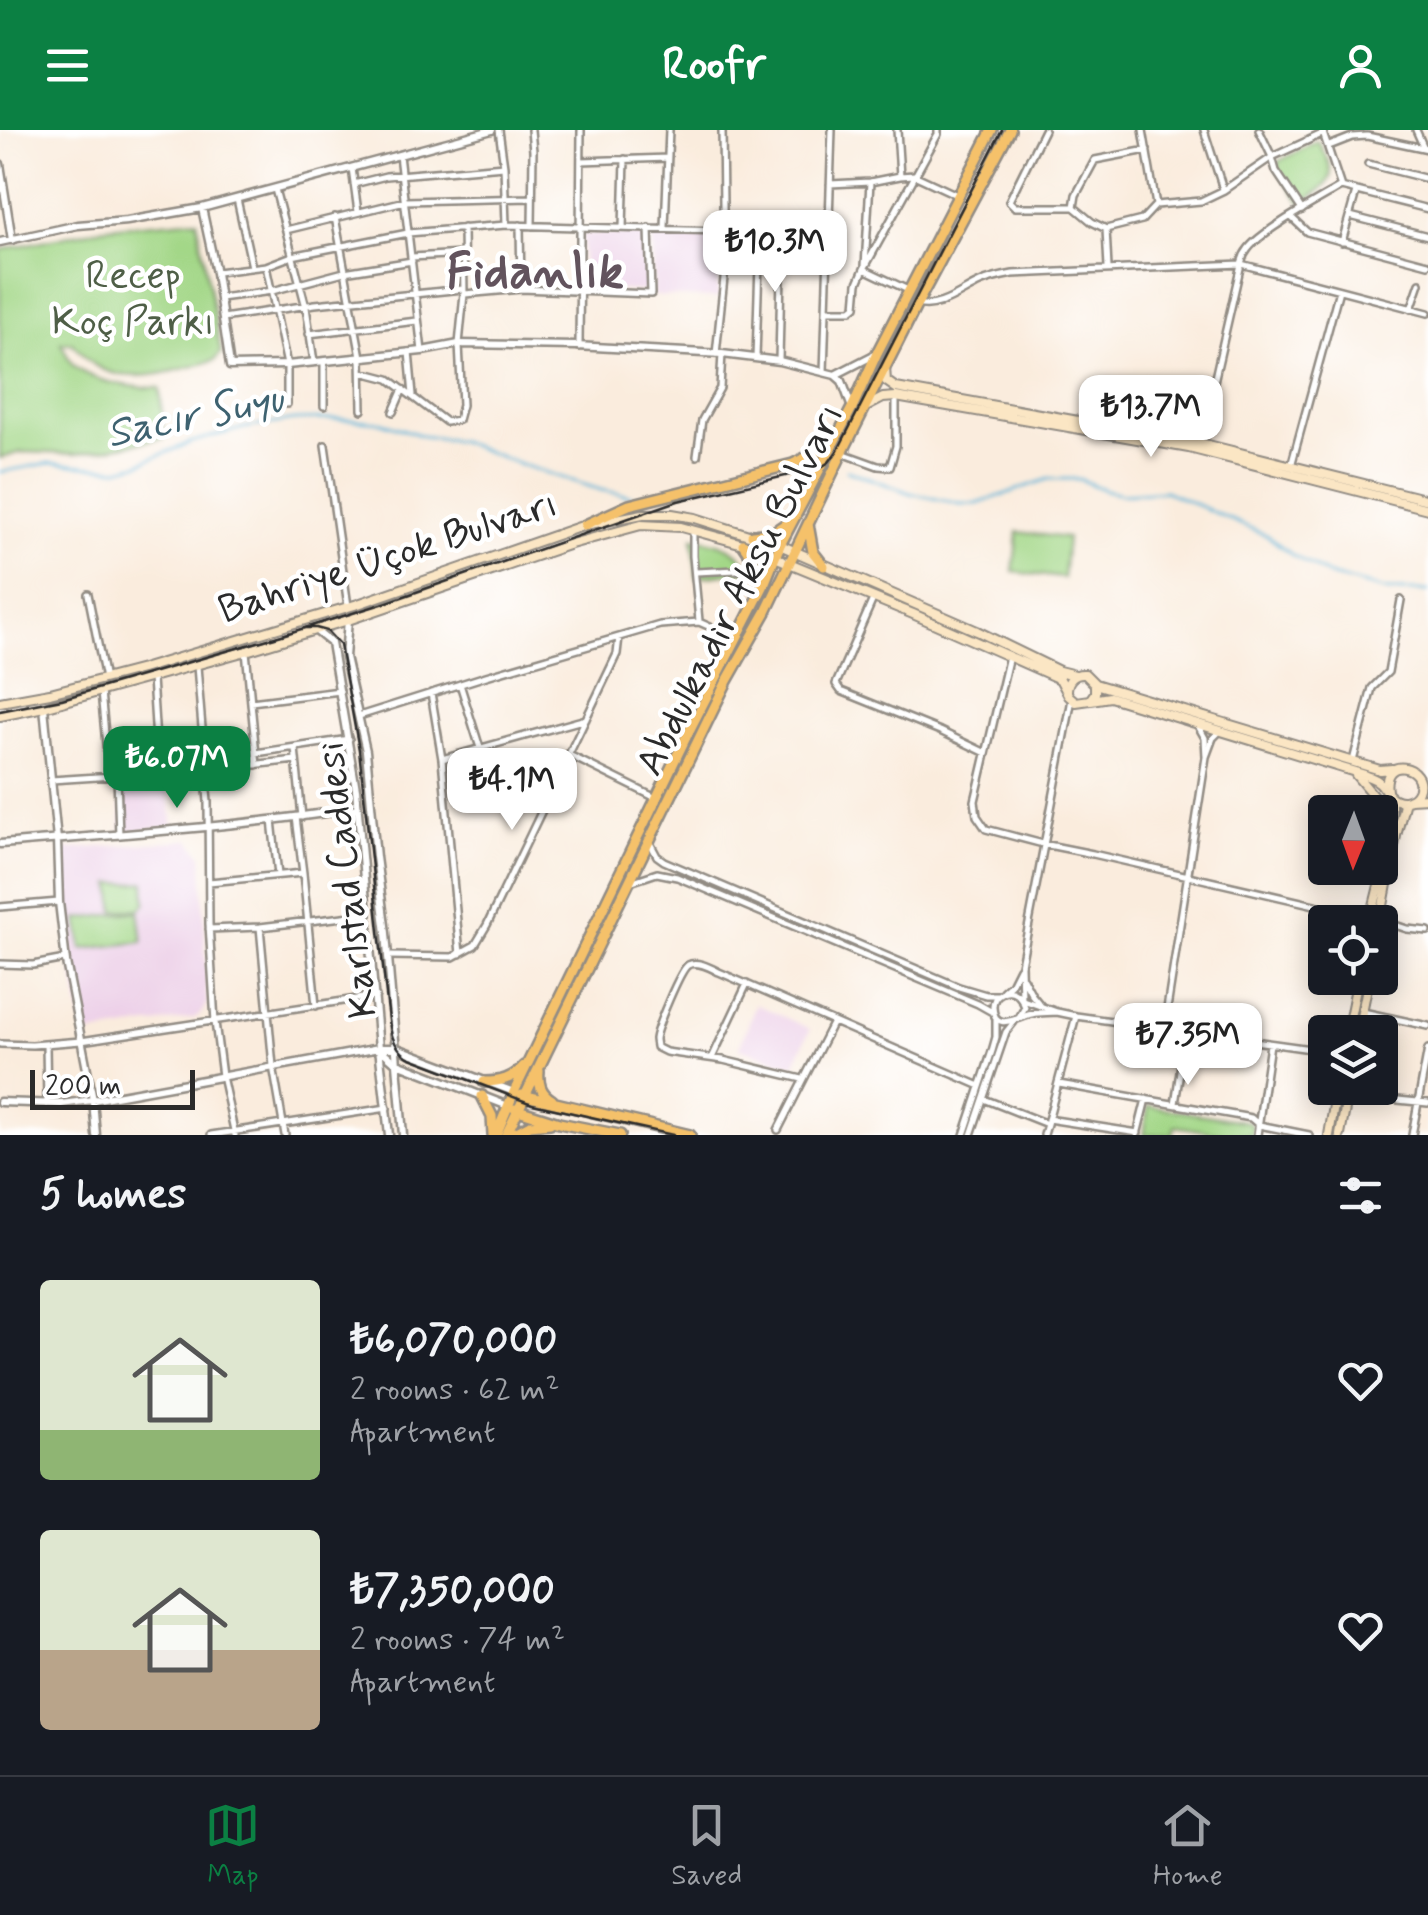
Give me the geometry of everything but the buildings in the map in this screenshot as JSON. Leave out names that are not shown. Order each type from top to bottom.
[{"type":"main road","name":"Abdulkadir Aksu Bulvarı","points":[[508,1135],[514,1092],[529,1060],[780,545],[992,130]]},
{"type":"main road","name":"Abdulkadir Aksu Bulvarı","points":[[494,1135],[525,1096],[727,681],[1010,130]]},
{"type":"main road","points":[[885,368],[890,386],[1200,443],[1428,500]]},
{"type":"main road","points":[[890,386],[888,392],[893,397]]},
{"type":"main road","points":[[866,407],[876,400],[893,397],[1189,448],[1428,510]]},
{"type":"main road","points":[[585,525],[630,505],[793,464],[837,435]]},
{"type":"main road","name":"Bahriye Üçok Bulvarı","points":[[0,702],[105,678],[348,606],[585,525],[642,514],[695,518],[780,545],[1059,671],[1076,675]]},
{"type":"main road","points":[[752,535],[772,533],[796,516]]},
{"type":"main road","points":[[808,524],[814,552],[824,566]]},
{"type":"main road","name":"Bahriye Üçok Bulvarı","points":[[0,716],[101,692],[315,630],[570,544],[641,525],[669,525],[743,544],[1009,656],[1060,680],[1070,695]]},
{"type":"main road","points":[[743,544],[758,570],[762,587]]},
{"type":"main road","points":[[1428,787],[1407,768],[1353,767],[1110,697],[1081,703],[1070,695],[1069,681],[1086,674],[1095,684],[1353,767],[1378,780],[1400,801],[1428,798]]},
{"type":"main road","points":[[1090,700],[1095,684]]},
{"type":"main road","points":[[1353,767],[1374,795]]},
{"type":"main road","points":[[1388,793],[1386,780],[1396,768]]},
{"type":"main road","points":[[1379,905],[1396,836],[1408,800],[1418,791],[1419,780]]},
{"type":"main road","points":[[1361,1015],[1365,995]]},
{"type":"main road","points":[[484,1082],[508,1079],[529,1060]]},
{"type":"main road","points":[[539,1067],[538,1081],[544,1094],[568,1106]]},
{"type":"main road","points":[[514,1092],[690,1135]]},
{"type":"main road","points":[[482,1096],[492,1116],[494,1135]]},
{"type":"main road","points":[[1329,1135],[1334,1105]]},
{"type":"main road","points":[[1340,1135],[1345,1105]]},
{"type":"main road","points":[[513,1108],[559,1123],[620,1135]]},
{"type":"main road","points":[[508,1135],[530,1124],[559,1123]]},
{"type":"street","points":[[0,242],[78,225],[202,208],[496,130],[504,166],[506,224]]},
{"type":"street","points":[[531,130],[532,226]]},
{"type":"street","points":[[580,347],[581,130]]},
{"type":"street","points":[[664,228],[670,130]]},
{"type":"street","points":[[697,456],[702,420],[720,388],[724,278],[722,130]]},
{"type":"street","points":[[824,372],[832,130]]},
{"type":"street","points":[[897,130],[900,176]]},
{"type":"street","points":[[827,310],[852,310],[856,306],[864,269],[938,130]]},
{"type":"street","points":[[1044,130],[1008,202],[1015,207],[1074,207],[1106,228],[1142,220],[1156,206],[1195,203],[1323,132],[1341,187]]},
{"type":"street","points":[[1143,130],[1156,206]]},
{"type":"street","points":[[1204,130],[1224,190]]},
{"type":"street","points":[[1258,130],[1276,171],[1302,210]]},
{"type":"street","points":[[1416,130],[1426,149]]},
{"type":"street","points":[[1329,146],[1366,133],[1426,149]]},
{"type":"street","points":[[1074,207],[1094,160],[1147,150]]},
{"type":"street","points":[[399,155],[422,351]]},
{"type":"street","points":[[580,161],[668,158]]},
{"type":"street","points":[[622,228],[626,159]]},
{"type":"street","points":[[0,164],[12,240]]},
{"type":"street","points":[[1368,164],[1428,179]]},
{"type":"street","points":[[354,184],[386,176],[504,166]]},
{"type":"street","points":[[352,168],[358,212]]},
{"type":"street","points":[[830,184],[914,175],[958,196]]},
{"type":"street","points":[[864,269],[870,182]]},
{"type":"street","points":[[1200,443],[1241,264],[1254,242],[1341,187],[1428,209]]},
{"type":"street","points":[[275,188],[306,307],[314,362]]},
{"type":"street","points":[[1342,242],[1356,192]]},
{"type":"street","points":[[286,230],[404,201],[532,198]]},
{"type":"street","points":[[237,199],[252,267]]},
{"type":"street","points":[[202,208],[230,366],[287,365],[459,344],[719,354],[779,361],[835,375],[842,381],[852,408]]},
{"type":"street","points":[[1350,216],[1428,236]]},
{"type":"street","points":[[335,217],[361,356],[362,410]]},
{"type":"street","points":[[1291,217],[1306,232],[1428,264]]},
{"type":"street","points":[[216,272],[266,266],[292,256],[408,233],[506,224],[828,234]]},
{"type":"street","points":[[520,225],[522,289]]},
{"type":"street","points":[[362,372],[388,378],[446,422],[458,420],[462,405],[459,344],[464,291],[463,228]]},
{"type":"street","points":[[223,318],[414,292],[522,289],[651,294],[650,228]]},
{"type":"street","points":[[1106,228],[1108,268]]},
{"type":"street","points":[[756,358],[760,231]]},
{"type":"street","points":[[779,361],[782,231]]},
{"type":"street","points":[[220,298],[272,291],[412,259],[463,254]]},
{"type":"street","points":[[918,304],[938,304],[1002,276],[1241,264],[1428,313]]},
{"type":"street","points":[[266,266],[287,365],[287,404]]},
{"type":"street","points":[[864,269],[910,291]]},
{"type":"street","points":[[1411,309],[1420,283]]},
{"type":"street","points":[[1292,466],[1339,290]]},
{"type":"street","points":[[309,334],[418,321]]},
{"type":"street","points":[[409,352],[413,396]]},
{"type":"street","points":[[835,375],[877,353]]},
{"type":"street","points":[[324,361],[324,406]]},
{"type":"street","points":[[393,412],[404,389]]},
{"type":"street","points":[[842,453],[890,467],[896,446],[893,397]]},
{"type":"street","points":[[325,444],[348,606]]},
{"type":"street","points":[[694,530],[699,622]]},
{"type":"street","points":[[696,572],[758,570]]},
{"type":"street","points":[[88,594],[105,678]]},
{"type":"street","points":[[874,598],[836,684],[840,691],[986,753]]},
{"type":"street","points":[[1353,767],[1372,688],[1388,672],[1401,600]]},
{"type":"street","name":"Karlstad Caddesi","points":[[348,620],[346,657],[366,750],[403,1135]]},
{"type":"street","points":[[359,716],[660,625],[699,622],[734,643]]},
{"type":"street","name":"Karlstad Caddesi","points":[[315,630],[332,643],[349,739],[390,1135]]},
{"type":"street","points":[[388,956],[442,958],[475,945],[586,720],[617,654],[620,637]]},
{"type":"street","points":[[246,650],[257,764]]},
{"type":"street","points":[[1009,656],[975,801],[981,824],[992,832],[1308,905]]},
{"type":"street","points":[[197,665],[206,770],[215,1022],[235,1133]]},
{"type":"street","points":[[152,678],[158,773]]},
{"type":"street","points":[[460,684],[480,748]]},
{"type":"street","points":[[251,702],[340,691]]},
{"type":"street","points":[[101,692],[119,836]]},
{"type":"street","points":[[431,694],[442,759],[460,954]]},
{"type":"street","points":[[971,1135],[1006,1032],[1023,1013],[1020,965],[1070,695]]},
{"type":"street","points":[[44,707],[59,902],[96,1135]]},
{"type":"street","points":[[442,759],[586,720]]},
{"type":"street","points":[[1164,1028],[1206,757],[1205,738],[1195,722]]},
{"type":"street","points":[[1206,757],[1221,730]]},
{"type":"street","points":[[256,753],[349,739]]},
{"type":"street","points":[[295,748],[316,1006]]},
{"type":"street","points":[[569,755],[656,798]]},
{"type":"street","points":[[51,780],[296,760]]},
{"type":"street","points":[[0,844],[119,836],[358,808]]},
{"type":"street","points":[[272,820],[278,875]]},
{"type":"street","points":[[648,841],[657,856],[674,865],[971,991],[986,995],[1013,992],[1044,1009],[1076,1016],[1308,1049]]},
{"type":"street","points":[[670,875],[674,865]]},
{"type":"street","points":[[208,882],[303,872]]},
{"type":"street","points":[[628,883],[654,874],[670,875],[968,1000],[1001,1020],[1057,1012]]},
{"type":"street","points":[[0,906],[59,902]]},
{"type":"street","points":[[210,929],[368,914]]},
{"type":"street","points":[[260,927],[273,1066],[286,1135]]},
{"type":"street","points":[[1398,927],[1428,931]]},
{"type":"street","points":[[0,964],[33,965],[66,959]]},
{"type":"street","points":[[802,1079],[656,1047],[658,1030],[688,965],[697,963],[980,1086]]},
{"type":"street","points":[[964,1135],[996,1037],[993,1004],[1011,984],[1020,965]]},
{"type":"street","points":[[1020,965],[1028,990],[1044,1009]]},
{"type":"street","points":[[712,1058],[747,984]]},
{"type":"street","points":[[968,1000],[971,991]]},
{"type":"street","points":[[0,1044],[81,1041],[376,996]]},
{"type":"street","points":[[1361,1012],[1428,1026]]},
{"type":"street","points":[[1044,1135],[1076,1016]]},
{"type":"street","points":[[777,1134],[833,1022]]},
{"type":"street","points":[[1174,1104],[1186,1031]]},
{"type":"street","points":[[1256,1135],[1270,1043]]},
{"type":"street","points":[[46,1044],[47,1104]]},
{"type":"street","points":[[379,1048],[395,1062],[513,1108]]},
{"type":"street","points":[[0,1102],[47,1104],[92,1100],[379,1048],[397,1048],[514,1092]]},
{"type":"street","points":[[1412,1135],[1428,1049]]},
{"type":"street","points":[[1058,1084],[1251,1118],[1259,1125],[1309,1135]]},
{"type":"street","points":[[984,1099],[1047,1121],[1138,1134],[1146,1099]]},
{"type":"street","points":[[1398,1100],[1428,1103]]},
{"type":"street","points":[[212,1135],[387,1108]]},
{"type":"shaded area","points":[[583,234],[646,234],[647,291],[583,289]]},
{"type":"shaded area","points":[[653,235],[718,236],[718,298],[654,296]]},
{"type":"shaded area","points":[[167,778],[173,826],[122,832],[120,782]]},
{"type":"shaded area","points":[[190,840],[202,855],[207,1004],[194,1018],[84,1035],[61,850]]},
{"type":"shaded area","points":[[756,1004],[810,1029],[794,1065],[739,1048]]},
{"type":"green space","points":[[1318,141],[1329,163],[1330,177],[1322,189],[1302,204],[1277,169],[1279,161]]},
{"type":"green space","name":"Recep Koç Parkı","points":[[197,219],[221,353],[215,360],[134,376],[103,369],[72,343],[61,343],[73,365],[91,376],[160,388],[164,438],[77,454],[22,452],[0,458],[0,250],[107,227]]},
{"type":"green space","points":[[1018,532],[1067,538],[1063,578],[1013,572]]},
{"type":"green space","points":[[693,538],[728,547],[742,558],[751,574],[747,571],[697,577]]},
{"type":"green space","points":[[145,882],[146,903],[141,909],[115,911],[112,884]]},
{"type":"green space","points":[[139,911],[143,942],[82,949],[78,919]]},
{"type":"green space","points":[[1148,1106],[1249,1122],[1253,1128],[1251,1135],[1227,1135],[1175,1126],[1173,1135],[1144,1135]]},
{"type":"waterway","name":"Sacır Suyu","points":[[0,472],[50,463],[118,469],[244,428],[295,420],[342,419],[381,422],[423,436],[459,441],[522,465],[631,496]]},
{"type":"waterway","points":[[847,470],[910,493],[960,504],[977,504],[1048,479],[1079,479],[1123,494],[1165,491],[1268,536],[1292,555],[1329,575],[1388,591],[1428,591]]},
{"type":"tram line","points":[[0,711],[62,699],[282,635],[678,501],[820,468],[838,450],[1002,130]]},
{"type":"tram line","points":[[306,628],[327,631],[340,645],[359,750],[389,1019],[397,1046],[408,1057],[532,1104],[673,1135]]},
{"type":"district","name":"Fidanlık","points":[[535,273]]}]
